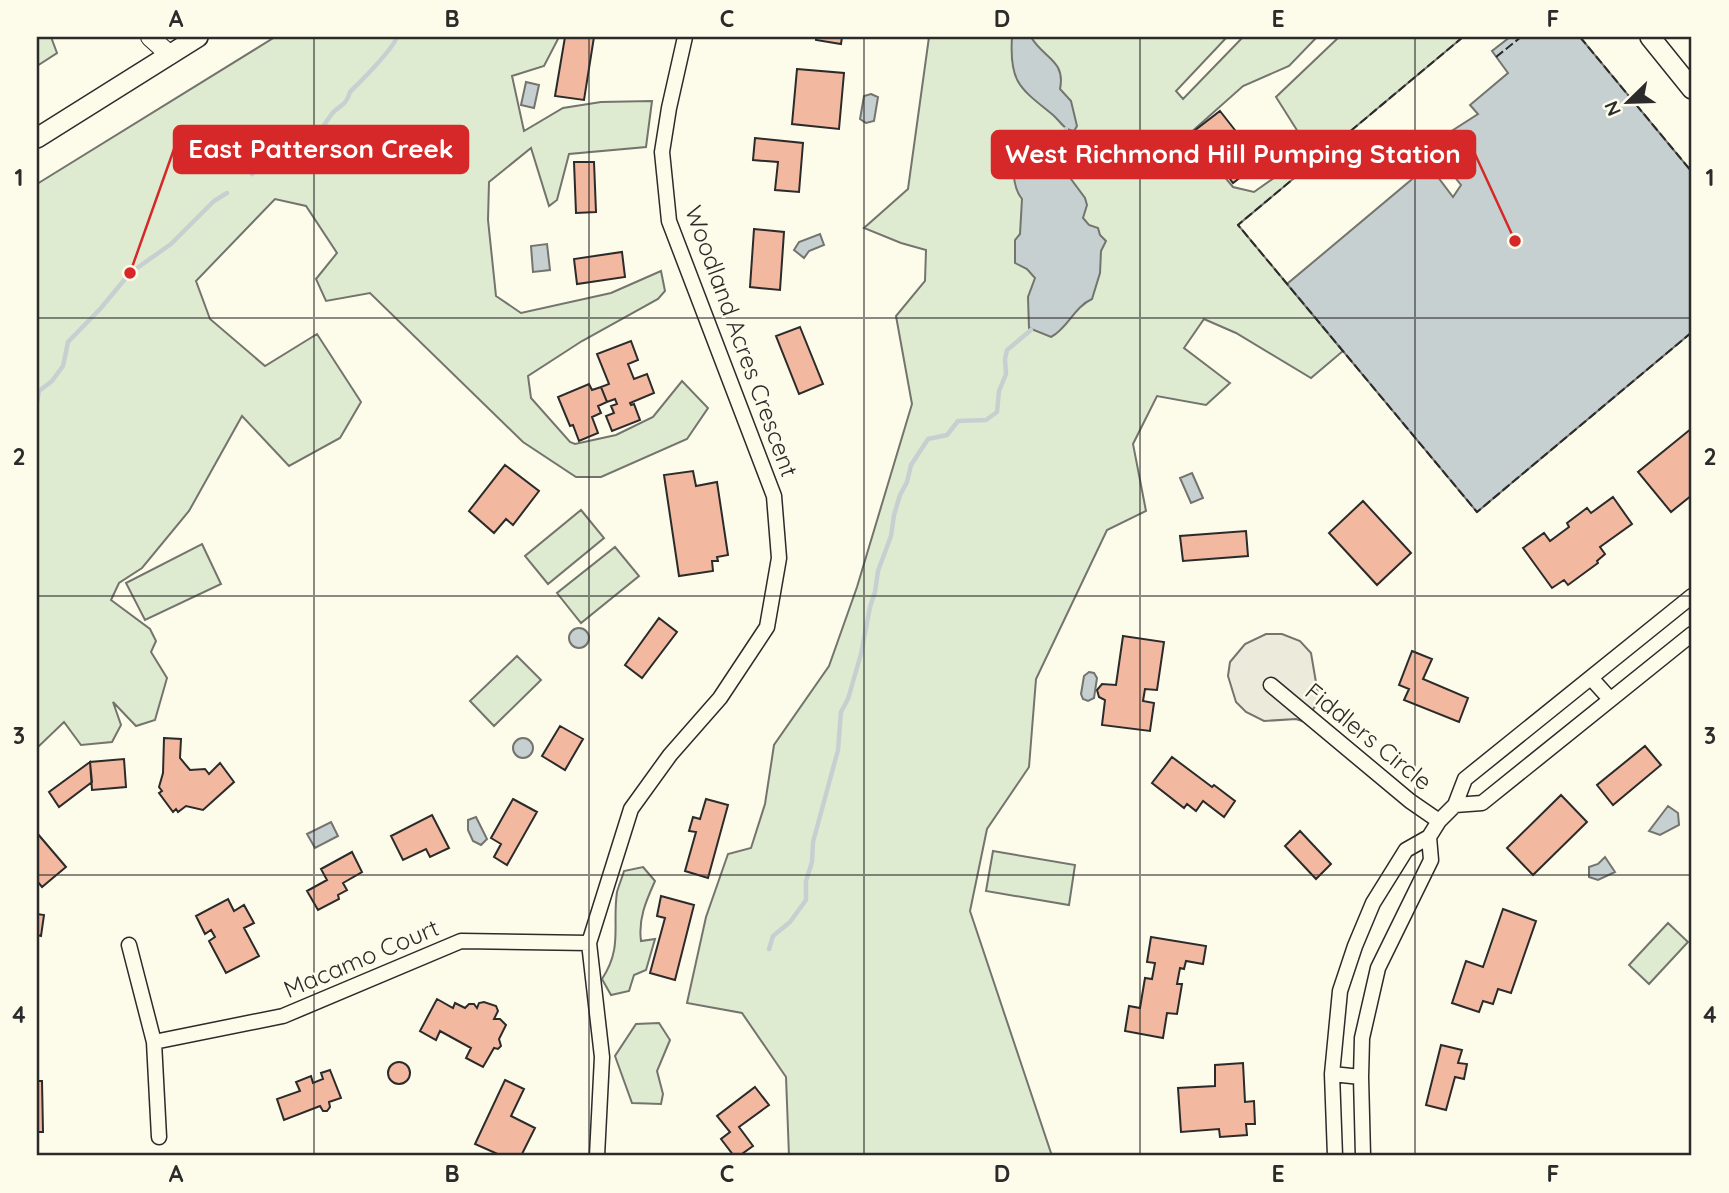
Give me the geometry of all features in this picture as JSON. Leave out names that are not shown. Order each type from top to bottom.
[{"type":"main road","points":[[37,138],[167,46],[198,37]]},
{"type":"main road","points":[[1650,37],[1692,89]]},
{"type":"street","points":[[150,37],[167,46]]},
{"type":"street","name":"Woodland Acres Crescent","points":[[597,1156],[602,1057],[589,943],[631,809],[670,755],[720,698],[767,627],[779,558],[774,496],[669,221],[662,152],[685,37]]},
{"type":"street","points":[[1335,1156],[1332,1074],[1340,991],[1373,903],[1406,850],[1429,838],[1455,805],[1465,779],[1692,597]]},
{"type":"street","points":[[1455,805],[1482,803],[1692,634]]},
{"type":"street","points":[[1591,678],[1610,699]]},
{"type":"street","name":"Fiddlers Circle","points":[[1271,685],[1410,801],[1440,821]]},
{"type":"street","points":[[1363,1156],[1362,1038],[1378,968],[1431,860],[1429,838]]},
{"type":"street","name":"Macamo Court","points":[[154,1042],[283,1016],[461,941],[589,943]]},
{"type":"street","points":[[129,945],[154,1042],[159,1137]]},
{"type":"street","points":[[1332,1074],[1361,1077]]},
{"type":"green space","points":[[37,37],[51,37],[57,53],[37,66]]},
{"type":"green space","points":[[275,37],[559,37],[544,66],[512,76],[524,131],[563,108],[601,102],[652,101],[646,147],[569,154],[557,200],[549,206],[531,148],[489,182],[488,220],[496,296],[521,313],[611,293],[661,271],[665,291],[658,299],[582,341],[528,376],[531,398],[570,442],[575,444],[616,435],[653,417],[682,381],[708,408],[687,439],[601,477],[576,477],[523,442],[370,293],[326,301],[316,279],[337,253],[306,206],[275,199],[196,281],[210,319],[265,366],[317,334],[361,402],[340,438],[289,466],[242,416],[189,511],[142,568],[119,583],[111,600],[150,629],[156,641],[151,652],[167,678],[155,720],[136,726],[113,702],[121,725],[112,742],[81,745],[64,722],[37,748],[37,184]]},
{"type":"green space","points":[[929,37],[1227,37],[1176,91],[1183,99],[1243,37],[1317,37],[1289,66],[1243,86],[1189,134],[1233,187],[1254,192],[1281,173],[1300,135],[1276,97],[1339,37],[1463,37],[1238,225],[1343,351],[1311,378],[1236,333],[1204,319],[1184,348],[1230,383],[1206,405],[1157,396],[1133,444],[1146,511],[1107,530],[1036,679],[1029,767],[987,829],[970,911],[1052,1156],[789,1156],[786,1077],[742,1013],[687,1003],[706,917],[728,854],[751,848],[765,804],[774,745],[829,666],[857,587],[912,404],[896,316],[925,281],[926,250],[864,228],[908,189]]},
{"type":"green space","points":[[581,510],[604,538],[548,584],[525,556]]},
{"type":"green space","points":[[202,544],[221,584],[145,620],[126,583]]},
{"type":"green space","points":[[615,547],[639,576],[581,623],[557,593]]},
{"type":"green space","points":[[517,656],[541,680],[494,726],[470,701]]},
{"type":"green space","points":[[993,851],[1075,865],[1069,905],[986,891]]},
{"type":"green space","points":[[643,867],[655,881],[642,918],[641,941],[655,939],[646,970],[634,975],[629,991],[611,995],[602,979],[615,946],[617,892],[624,871]]},
{"type":"green space","points":[[1668,923],[1688,942],[1649,984],[1629,965]]},
{"type":"green space","points":[[659,1023],[670,1040],[657,1071],[663,1094],[661,1104],[632,1103],[615,1056],[636,1024]]},
{"type":"shaded area","points":[[1012,37],[1031,37],[1057,65],[1061,79],[1060,89],[1071,101],[1077,126],[1074,131],[1065,127],[1019,83],[1012,65]]},
{"type":"shaded area","points":[[1510,37],[1580,37],[1692,172],[1692,332],[1477,512],[1287,284],[1423,170],[1431,168],[1453,197],[1461,185],[1446,166],[1450,132],[1478,114],[1470,105],[1508,73],[1492,51]]},
{"type":"shaded area","points":[[526,82],[539,85],[534,108],[521,105]]},
{"type":"shaded area","points":[[871,94],[878,97],[874,121],[866,123],[860,119],[864,96]]},
{"type":"shaded area","points":[[1029,136],[1063,157],[1071,179],[1085,198],[1087,205],[1083,218],[1089,225],[1098,228],[1106,241],[1101,251],[1100,273],[1092,299],[1080,307],[1051,337],[1029,328],[1028,297],[1035,278],[1027,269],[1015,263],[1015,240],[1020,234],[1022,199],[1014,180],[1012,144],[1018,137]]},
{"type":"shaded area","points":[[820,234],[824,245],[809,251],[804,258],[794,250],[799,242]]},
{"type":"shaded area","points":[[547,244],[550,270],[533,272],[531,246]]},
{"type":"shaded area","points":[[1192,473],[1203,498],[1191,503],[1180,478]]},
{"type":"shaded area","points":[[575,628],[583,628],[589,638],[583,648],[575,648],[569,642],[569,634]]},
{"type":"shaded area","points":[[1266,634],[1282,634],[1300,641],[1311,653],[1319,700],[1305,722],[1296,719],[1264,721],[1246,712],[1236,702],[1228,676],[1230,662],[1245,644]]},
{"type":"shaded area","points":[[1089,672],[1094,673],[1097,678],[1094,698],[1088,701],[1083,699],[1081,694],[1084,676]]},
{"type":"shaded area","points":[[523,738],[530,741],[533,748],[530,755],[523,758],[516,755],[513,748],[516,741]]},
{"type":"shaded area","points":[[1668,806],[1678,813],[1679,825],[1660,835],[1649,831]]},
{"type":"shaded area","points":[[476,817],[487,839],[481,845],[473,841],[468,830],[468,820]]},
{"type":"shaded area","points":[[331,822],[338,836],[315,848],[307,834]]},
{"type":"shaded area","points":[[1605,857],[1615,872],[1598,880],[1589,877],[1589,867],[1598,864]]},
{"type":"building","points":[[565,37],[594,37],[584,100],[555,96]]},
{"type":"building","points":[[816,37],[842,37],[841,44],[816,40]]},
{"type":"building","points":[[797,69],[844,73],[839,129],[792,124]]},
{"type":"building","points":[[1220,111],[1260,162],[1233,183],[1194,131]]},
{"type":"building","points":[[755,138],[803,143],[799,192],[775,190],[778,162],[753,160]]},
{"type":"building","points":[[574,162],[594,162],[596,212],[576,213]]},
{"type":"building","points":[[754,229],[784,232],[780,290],[750,287]]},
{"type":"building","points":[[622,252],[625,277],[577,284],[574,259]]},
{"type":"building","points":[[800,327],[823,384],[799,394],[776,336]]},
{"type":"building","points":[[631,341],[638,360],[628,364],[634,379],[647,374],[654,393],[630,403],[634,404],[640,420],[612,431],[606,416],[614,413],[611,406],[617,404],[615,399],[607,402],[601,387],[609,384],[597,354]]},
{"type":"building","points":[[589,384],[592,390],[601,387],[607,402],[598,406],[601,413],[592,417],[598,433],[579,441],[558,397]]},
{"type":"building","points":[[1692,428],[1692,495],[1671,512],[1638,472]]},
{"type":"building","points":[[505,465],[539,491],[513,525],[506,519],[494,533],[469,511]]},
{"type":"building","points":[[693,471],[696,486],[717,482],[728,555],[717,557],[718,561],[712,561],[713,571],[679,576],[664,475]]},
{"type":"building","points":[[1613,497],[1632,524],[1600,547],[1605,554],[1598,563],[1568,585],[1564,580],[1552,588],[1523,548],[1544,533],[1550,541],[1569,527],[1567,523],[1587,508],[1591,513]]},
{"type":"building","points":[[1363,501],[1411,553],[1377,585],[1329,533]]},
{"type":"building","points":[[1246,531],[1248,556],[1183,561],[1180,536]]},
{"type":"building","points":[[659,618],[677,632],[642,678],[625,665]]},
{"type":"building","points":[[1123,636],[1164,642],[1157,690],[1145,689],[1143,701],[1154,703],[1150,731],[1102,725],[1105,700],[1099,697],[1097,690],[1102,684],[1116,685]]},
{"type":"building","points":[[1412,651],[1432,659],[1423,679],[1468,698],[1459,722],[1404,700],[1409,689],[1399,685]]},
{"type":"building","points":[[560,726],[583,739],[565,770],[542,756]]},
{"type":"building","points":[[164,738],[181,739],[180,758],[190,770],[205,769],[209,774],[220,763],[234,782],[203,810],[186,806],[173,812],[159,793],[162,791],[159,787],[163,773]]},
{"type":"building","points":[[1645,746],[1661,765],[1613,805],[1597,785]]},
{"type":"building","points":[[1172,757],[1235,801],[1224,817],[1203,801],[1196,811],[1187,804],[1184,808],[1152,783]]},
{"type":"building","points":[[124,759],[126,787],[92,790],[90,762]]},
{"type":"building","points":[[90,762],[92,782],[59,807],[49,792]]},
{"type":"building","points":[[1561,795],[1587,822],[1533,875],[1507,848]]},
{"type":"building","points":[[513,799],[537,812],[507,865],[494,857],[501,844],[491,838]]},
{"type":"building","points":[[706,799],[728,805],[708,878],[685,871],[696,832],[689,831],[693,817],[700,819]]},
{"type":"building","points":[[432,815],[449,848],[430,857],[426,849],[403,860],[391,836]]},
{"type":"building","points":[[1300,831],[1331,864],[1316,879],[1285,846]]},
{"type":"building","points":[[37,833],[66,867],[42,887],[37,881]]},
{"type":"building","points":[[352,852],[362,872],[343,883],[347,890],[338,895],[339,899],[318,910],[307,891],[327,880],[321,869]]},
{"type":"building","points":[[661,896],[694,905],[675,980],[650,973],[665,918],[657,916]]},
{"type":"building","points":[[228,899],[234,911],[244,905],[254,923],[244,928],[259,956],[226,973],[209,941],[215,937],[211,930],[205,934],[196,916]]},
{"type":"building","points":[[1503,909],[1536,921],[1511,993],[1498,989],[1493,1004],[1483,1001],[1479,1012],[1452,1003],[1466,961],[1483,967]]},
{"type":"building","points":[[37,914],[44,915],[41,936],[37,935]]},
{"type":"building","points":[[1151,937],[1206,946],[1203,964],[1186,961],[1184,969],[1180,968],[1177,984],[1182,984],[1177,1014],[1167,1013],[1163,1038],[1125,1031],[1129,1006],[1140,1008],[1145,978],[1152,979],[1155,963],[1147,962]]},
{"type":"building","points":[[437,999],[453,1008],[455,1003],[465,1008],[474,1004],[477,1008],[479,1003],[484,1002],[496,1006],[498,1011],[494,1019],[500,1019],[506,1025],[499,1039],[501,1046],[494,1048],[483,1067],[466,1058],[471,1048],[440,1031],[436,1040],[420,1031]]},
{"type":"building","points":[[1441,1045],[1462,1050],[1458,1063],[1467,1064],[1464,1079],[1455,1077],[1446,1110],[1426,1105]]},
{"type":"building","points":[[395,1062],[403,1062],[410,1069],[410,1077],[403,1084],[395,1084],[388,1077],[388,1069]]},
{"type":"building","points":[[1243,1063],[1245,1102],[1254,1101],[1255,1124],[1246,1124],[1247,1135],[1220,1137],[1219,1129],[1181,1132],[1178,1088],[1215,1086],[1215,1065]]},
{"type":"building","points":[[330,1070],[341,1098],[329,1102],[327,1111],[323,1111],[320,1106],[284,1120],[277,1099],[300,1091],[296,1082],[311,1076],[313,1083],[323,1079],[321,1073]]},
{"type":"building","points":[[505,1080],[524,1089],[511,1116],[535,1128],[521,1156],[502,1156],[475,1144]]},
{"type":"building","points":[[37,1081],[42,1081],[43,1132],[37,1132]]},
{"type":"building","points":[[755,1087],[769,1105],[739,1127],[753,1146],[739,1156],[734,1156],[721,1139],[730,1132],[717,1116]]},
{"type":"waterway","points":[[252,174],[296,135],[316,136],[346,101],[350,92],[383,58],[397,37]]},
{"type":"waterway","points":[[1052,152],[1065,135],[1066,129]]},
{"type":"waterway","points":[[37,402],[39,391],[52,381],[63,366],[68,342],[130,273],[171,244],[214,201],[227,193]]},
{"type":"waterway","points":[[769,949],[773,936],[790,922],[806,900],[806,881],[812,862],[813,842],[838,750],[841,712],[848,699],[861,654],[878,571],[911,465],[928,439],[947,435],[958,421],[986,420],[997,412],[999,391],[1006,374],[1007,350],[1031,330]]},
{"type":"fence","points":[[1463,37],[1238,225],[1477,512],[1692,332]]},
{"type":"fence","points":[[1496,57],[1521,37]]},
{"type":"fence","points":[[1580,37],[1692,172]]},
{"type":"place","name":"West Richmond Hill Pumping Station","points":[[1515,241]]},
{"type":"place","name":"East Patterson Creek","points":[[130,273]]}]
